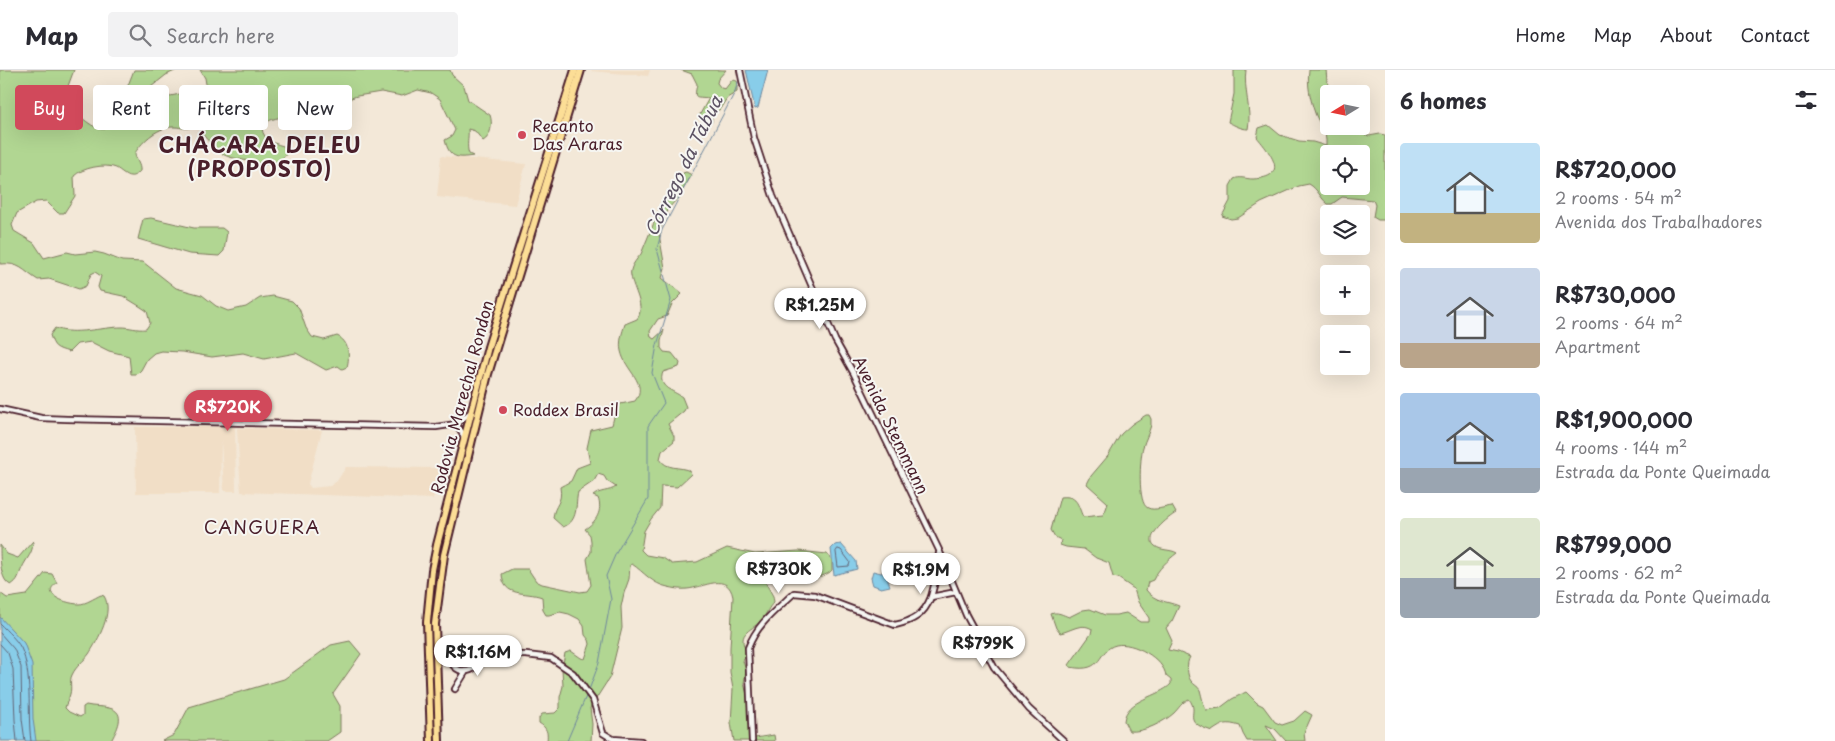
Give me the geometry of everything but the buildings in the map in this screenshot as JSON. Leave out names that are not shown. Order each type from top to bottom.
[{"type":"highway","name":"Rodovia Marechal Rondon","points":[[431,741],[427,631],[429,597],[437,545],[491,338],[575,70]]},
{"type":"highway","name":"Rodovia Marechal Rondon","points":[[439,741],[436,624],[437,601],[445,548],[488,374],[582,70]]},
{"type":"street","name":"Avenida Stemmann","points":[[740,70],[754,138],[773,196],[838,347],[854,374],[939,552],[966,615],[994,667],[1029,709],[1064,741]]},
{"type":"street","points":[[0,409],[41,418],[436,427],[456,424],[471,412]]},
{"type":"street","points":[[456,424],[464,439]]},
{"type":"street","points":[[752,741],[748,648],[753,634],[765,620],[794,594],[815,595],[895,625],[918,617],[927,607],[931,597],[936,578],[939,552]]},
{"type":"street","points":[[931,597],[956,592]]},
{"type":"street","points":[[498,655],[466,671],[453,666],[449,656],[450,651],[457,643],[467,641],[498,655],[526,655],[551,658],[573,673],[590,694],[604,733],[613,739],[641,741]]},
{"type":"street","points":[[476,646],[480,655],[478,664]]},
{"type":"street","points":[[455,689],[466,671]]},
{"type":"shaded area","points":[[592,70],[650,70],[648,76]]},
{"type":"shaded area","points":[[441,156],[526,164],[515,205],[437,197]]},
{"type":"shaded area","points":[[135,427],[235,427],[236,491],[224,491],[221,440],[220,493],[136,493]]},
{"type":"shaded area","points":[[237,428],[322,430],[308,484],[311,488],[330,486],[337,481],[346,467],[441,468],[433,499],[241,492]]},
{"type":"green space","points":[[0,70],[74,70],[68,85],[15,85],[15,130],[83,130],[83,118],[93,125],[93,130],[160,130],[142,143],[135,153],[140,171],[128,176],[116,168],[106,166],[82,171],[74,176],[75,196],[64,213],[58,213],[46,201],[36,202],[17,213],[12,225],[14,231],[34,243],[44,258],[67,252],[75,254],[95,252],[122,261],[143,262],[176,288],[202,295],[216,306],[228,311],[246,307],[260,298],[273,296],[292,301],[299,308],[306,328],[312,337],[324,340],[337,336],[344,341],[348,354],[347,367],[342,369],[338,366],[326,370],[296,353],[264,359],[243,353],[212,357],[161,351],[154,353],[147,359],[137,374],[131,374],[129,356],[109,351],[91,342],[77,344],[69,352],[56,347],[50,335],[55,328],[70,331],[114,327],[146,329],[150,323],[147,311],[123,296],[100,291],[98,287],[101,276],[95,272],[91,274],[86,286],[79,289],[49,279],[38,280],[17,266],[0,264]]},
{"type":"green space","points":[[134,70],[177,70],[166,75],[154,85],[128,85]]},
{"type":"green space","points":[[200,70],[450,70],[452,75],[464,86],[468,100],[490,115],[491,130],[483,141],[475,131],[468,129],[468,151],[473,156],[458,157],[451,153],[445,140],[452,136],[455,130],[440,99],[431,93],[418,90],[402,96],[381,92],[352,98],[352,85],[278,85],[278,118],[268,122],[268,85],[206,85],[205,78]]},
{"type":"green space","points":[[681,70],[726,70],[717,83],[721,88],[725,89],[732,80],[737,81],[737,92],[727,98],[720,109],[712,116],[712,122],[704,121],[699,116],[709,98],[696,96],[697,84],[692,74]]},
{"type":"green space","points":[[1234,70],[1246,70],[1248,129],[1240,128],[1228,122],[1234,94]]},
{"type":"green space","points":[[1309,70],[1326,70],[1329,85],[1320,85],[1320,124],[1312,102]]},
{"type":"green space","points":[[179,94],[179,127],[169,127],[169,96]]},
{"type":"green space","points":[[1268,125],[1280,135],[1299,141],[1323,145],[1320,145],[1320,195],[1309,184],[1299,186],[1261,203],[1238,218],[1231,219],[1222,216],[1230,201],[1230,186],[1234,179],[1265,177],[1271,174],[1274,169],[1271,157],[1257,137],[1259,128]]},
{"type":"green space","points":[[203,130],[262,130],[267,139],[287,147],[288,152],[278,161],[268,164],[232,158],[216,149],[202,134]]},
{"type":"green space","points":[[1325,135],[1385,135],[1385,220],[1378,220],[1373,217],[1375,205],[1373,200],[1342,197],[1332,204],[1328,204],[1323,199],[1320,195],[1370,195],[1370,145],[1326,145]]},
{"type":"green space","points":[[686,172],[692,175],[677,199],[667,210],[659,234],[665,268],[662,278],[682,294],[672,304],[667,316],[658,319],[650,331],[651,337],[654,339],[664,330],[661,348],[664,352],[672,353],[680,363],[679,367],[663,372],[662,382],[667,388],[682,397],[686,407],[684,411],[668,424],[674,436],[674,441],[662,451],[660,459],[666,465],[690,471],[691,474],[677,487],[661,486],[660,508],[644,531],[641,550],[646,555],[663,558],[672,564],[697,562],[727,548],[755,554],[799,551],[827,554],[832,560],[832,570],[828,574],[806,579],[788,570],[780,569],[769,573],[764,580],[773,596],[774,602],[759,623],[744,636],[743,640],[747,653],[743,661],[746,671],[744,683],[748,699],[749,735],[755,738],[774,735],[775,741],[734,741],[731,723],[733,689],[730,672],[733,597],[730,589],[720,583],[685,589],[668,587],[653,581],[632,564],[630,565],[629,579],[621,607],[622,628],[610,677],[590,708],[592,724],[591,741],[547,741],[546,730],[539,723],[539,718],[542,714],[555,713],[560,708],[563,686],[562,669],[565,653],[571,651],[585,659],[590,644],[589,640],[585,635],[584,626],[579,619],[560,612],[546,615],[543,610],[542,597],[511,590],[503,582],[502,574],[512,569],[528,569],[536,581],[542,584],[580,592],[587,591],[591,585],[587,559],[591,552],[591,541],[590,535],[585,529],[595,520],[599,512],[598,498],[593,496],[616,487],[607,481],[604,476],[598,474],[594,481],[578,492],[572,521],[563,527],[553,518],[554,513],[561,493],[560,487],[571,481],[577,468],[590,463],[587,448],[591,430],[612,425],[614,417],[611,406],[635,401],[639,395],[638,383],[623,358],[620,348],[625,324],[637,319],[640,309],[631,270],[641,254],[660,208],[678,187],[683,173]]},
{"type":"green space","points":[[151,218],[194,228],[222,228],[227,232],[224,251],[219,256],[189,254],[138,239],[143,219]]},
{"type":"green space","points":[[1146,415],[1149,415],[1151,419],[1151,425],[1142,452],[1140,480],[1142,498],[1145,505],[1150,509],[1172,506],[1176,513],[1158,528],[1152,538],[1152,542],[1157,548],[1177,553],[1164,565],[1153,580],[1148,582],[1146,590],[1157,599],[1179,606],[1172,621],[1166,628],[1172,641],[1168,650],[1190,657],[1188,666],[1189,676],[1191,681],[1200,690],[1206,710],[1220,708],[1246,692],[1263,706],[1275,722],[1282,725],[1294,721],[1305,711],[1312,715],[1304,733],[1305,741],[1286,741],[1275,729],[1266,725],[1277,741],[1247,741],[1240,726],[1231,724],[1222,725],[1212,731],[1202,727],[1193,720],[1193,709],[1189,699],[1182,703],[1174,713],[1159,723],[1147,729],[1129,731],[1124,721],[1130,708],[1171,684],[1171,680],[1166,676],[1160,663],[1147,653],[1123,644],[1110,648],[1095,664],[1089,667],[1070,667],[1069,665],[1091,634],[1092,629],[1084,626],[1060,633],[1051,614],[1058,613],[1069,617],[1083,610],[1090,609],[1105,615],[1126,613],[1140,622],[1149,622],[1149,618],[1138,602],[1134,589],[1118,578],[1113,577],[1109,563],[1096,558],[1084,549],[1060,545],[1061,540],[1055,537],[1051,530],[1060,497],[1074,499],[1083,517],[1103,515],[1108,503],[1087,484],[1091,476],[1108,456],[1121,434]]},
{"type":"green space","points":[[33,541],[31,552],[17,580],[11,585],[7,583],[3,574],[0,545],[7,554],[18,558]]},
{"type":"green space","points":[[45,573],[52,574],[57,583],[52,587],[51,591],[53,595],[62,601],[82,604],[101,595],[104,596],[107,603],[104,626],[97,641],[72,675],[70,694],[65,708],[80,717],[83,715],[83,707],[86,705],[115,710],[118,713],[119,722],[111,741],[30,741],[0,623],[0,593],[7,598],[27,595]]},
{"type":"green space","points":[[350,641],[361,654],[333,694],[340,706],[340,732],[327,741],[162,741],[174,735],[189,707],[284,679],[331,645]]},
{"type":"water","points":[[746,70],[768,70],[758,108],[755,109]]},
{"type":"water","points":[[841,544],[856,561],[857,569],[834,575],[831,549],[835,545]]},
{"type":"water","points":[[873,571],[885,572],[890,586],[881,588],[873,585],[871,578]]},
{"type":"water","points":[[0,617],[24,643],[32,665],[33,719],[36,741],[0,741]]},
{"type":"waterway","name":"Córrego da Tábua","points":[[589,690],[599,663],[611,599],[606,576],[616,553],[648,499],[648,426],[664,403],[652,373],[657,345],[671,300],[657,249],[662,230],[734,94],[738,82]]},
{"type":"waterway","name":"Córrego da Tábua","points":[[567,741],[587,694]]},
{"type":"place","name":"Recanto Das Araras","points":[[522,135]]},
{"type":"place","name":"Roddex Brasil","points":[[503,410]]},
{"type":"district","name":"CHÁCARA DELEU (PROPOSTO)","points":[[260,158]]},
{"type":"district","name":"CANGUERA","points":[[262,528]]}]
